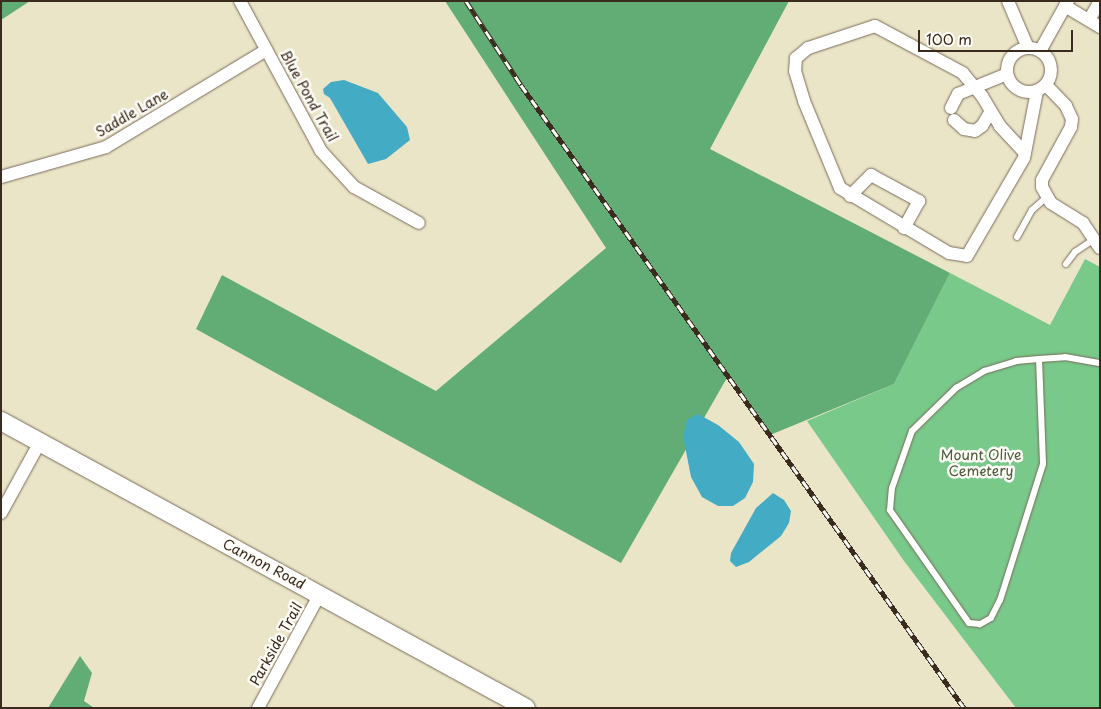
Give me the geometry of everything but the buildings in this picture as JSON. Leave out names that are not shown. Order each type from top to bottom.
[{"type":"main road","name":"Cannon Road","points":[[1,421],[526,708]]},
{"type":"street","name":"Blue Pond Trail","points":[[240,1],[327,158],[354,187],[419,224]]},
{"type":"street","points":[[1008,1],[1028,48]]},
{"type":"street","points":[[1040,51],[1066,4],[1094,23],[1100,1]]},
{"type":"street","points":[[1025,153],[1000,126],[974,86],[963,74],[875,26],[808,48],[796,58],[795,72],[826,158],[840,188],[850,196],[949,254],[967,256],[1025,153],[1042,88],[1051,66],[1040,51],[1028,48],[1012,57],[1008,74],[1019,90],[1042,88],[1066,106],[1072,119],[1071,128],[1042,180],[1046,197],[1083,223],[1097,244]]},
{"type":"street","name":"Saddle Lane","points":[[1,177],[106,147],[266,50]]},
{"type":"street","points":[[991,111],[982,126],[975,131],[964,129],[953,114],[958,94],[1008,74]]},
{"type":"street","points":[[850,196],[871,175],[919,201],[904,228]]},
{"type":"street","points":[[1,513],[40,442]]},
{"type":"street","name":"Parkside Trail","points":[[258,708],[320,594]]},
{"type":"lane","points":[[1017,237],[1032,210],[1046,197]]},
{"type":"lane","points":[[1066,264],[1075,252],[1097,244]]},
{"type":"lane","points":[[1040,359],[1043,464],[1000,600],[991,618],[980,624],[969,622],[896,523],[890,510],[892,488],[912,431],[928,412],[984,371],[1016,361],[1040,359],[1065,357],[1100,363]]},
{"type":"green space","points":[[1,1],[30,1],[1,20]]},
{"type":"green space","points":[[445,1],[789,1],[710,149],[950,273],[894,384],[770,435],[728,376],[621,563],[196,329],[222,275],[436,391],[606,248]]},
{"type":"green space","name":"Mount Olive Cemetery","points":[[1085,259],[1100,267],[1100,708],[1016,708],[904,561],[807,421],[894,384],[950,273],[1050,325]]},
{"type":"green space","points":[[80,656],[92,673],[84,701],[94,708],[48,708]]},
{"type":"water","points":[[344,80],[378,93],[407,127],[410,140],[386,159],[368,164],[330,98],[324,94],[323,89],[331,82]]},
{"type":"water","points":[[698,414],[718,425],[739,442],[754,464],[753,482],[745,498],[733,506],[718,506],[702,497],[691,477],[683,436],[687,420]]},
{"type":"water","points":[[773,493],[784,500],[791,511],[789,523],[781,536],[749,562],[736,567],[730,561],[731,553],[756,508]]},
{"type":"railway","points":[[466,1],[521,85],[964,708]]}]
